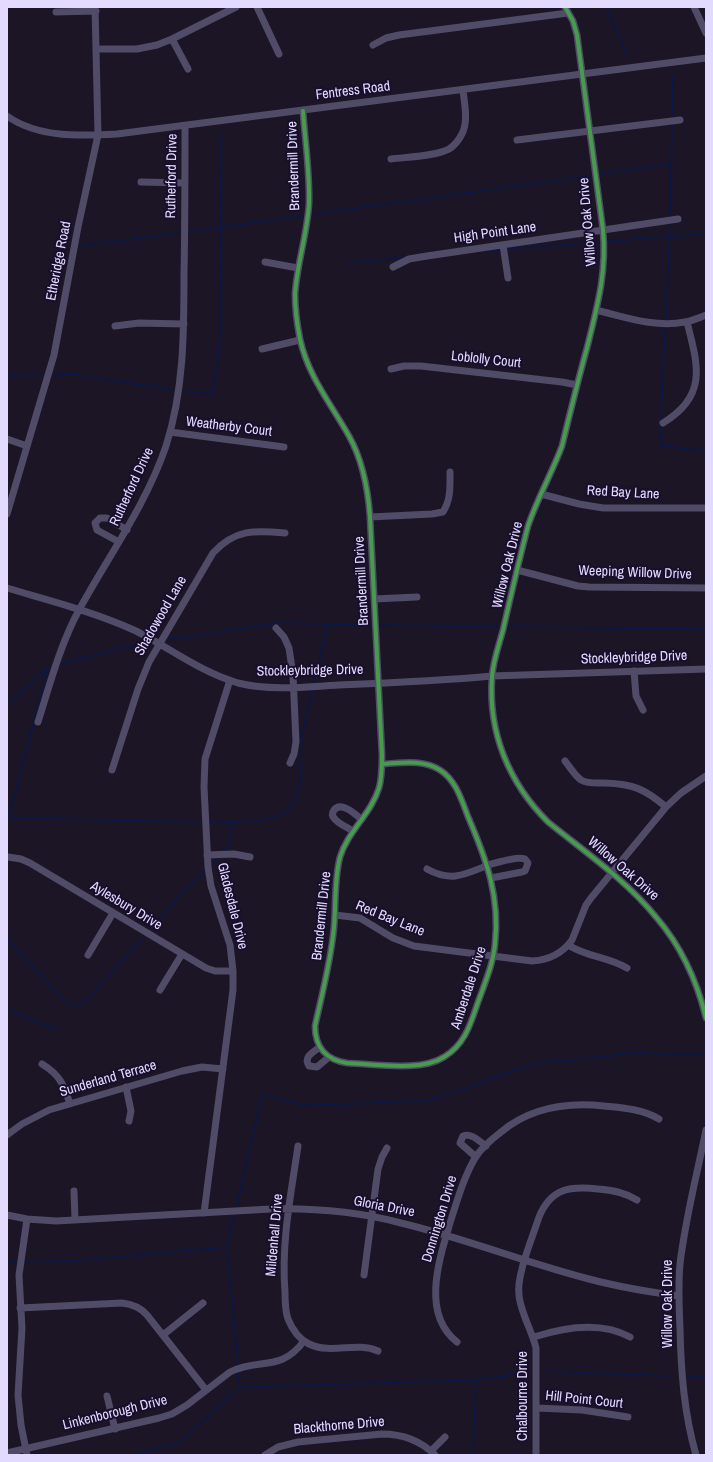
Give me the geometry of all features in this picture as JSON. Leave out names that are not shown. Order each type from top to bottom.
[{"type":"street","points":[[97,49],[144,48],[157,46],[236,7]]},
{"type":"street","points":[[257,7],[279,54]]},
{"type":"street","points":[[694,7],[706,33]]},
{"type":"street","points":[[56,12],[96,9]]},
{"type":"street","name":"Etheridge Road","points":[[7,514],[54,355],[78,227],[98,135],[96,9]]},
{"type":"street","points":[[373,45],[386,38],[399,35],[567,10]]},
{"type":"street","name":"Willow Oak Drive","points":[[567,10],[577,35],[603,230],[604,271],[596,310],[562,446],[528,526],[492,676],[492,708],[498,740],[506,763],[526,797],[548,822],[635,894],[650,909],[670,935],[691,973],[706,1018]]},
{"type":"street","points":[[172,39],[188,69]]},
{"type":"street","name":"Fentress Road","points":[[7,116],[26,126],[44,132],[98,135],[117,134],[706,58]]},
{"type":"street","points":[[391,159],[440,152],[449,149],[463,133],[465,124],[463,90]]},
{"type":"street","name":"Brandermill Drive","points":[[303,110],[309,204],[298,268],[295,304],[296,320],[300,340],[310,371],[355,450],[367,486],[370,517],[382,764],[379,789],[372,804],[347,840],[339,864],[332,946],[315,1026],[315,1034],[324,1052]]},
{"type":"street","points":[[518,140],[680,120]]},
{"type":"street","name":"Rutherford Drive","points":[[38,722],[58,658],[69,630],[79,610],[127,530],[147,492],[170,432],[177,401],[183,351],[186,126]]},
{"type":"street","points":[[141,182],[185,183]]},
{"type":"street","name":"High Point Lane","points":[[393,267],[409,259],[678,219]]},
{"type":"street","points":[[503,245],[508,278]]},
{"type":"street","points":[[265,262],[298,268]]},
{"type":"street","points":[[596,310],[649,323],[669,324],[687,322],[706,315]]},
{"type":"street","points":[[664,423],[681,412],[692,394],[696,381],[696,363],[687,322]]},
{"type":"street","points":[[115,326],[139,323],[184,324]]},
{"type":"street","points":[[262,349],[300,340]]},
{"type":"street","name":"Loblolly Court","points":[[391,370],[409,365],[562,382],[577,385]]},
{"type":"street","name":"Weatherby Court","points":[[170,432],[284,447]]},
{"type":"street","points":[[7,439],[27,446]]},
{"type":"street","points":[[370,517],[432,514],[443,512],[448,504],[450,492],[450,472]]},
{"type":"street","name":"Red Bay Lane","points":[[541,494],[579,504],[598,507],[706,508]]},
{"type":"street","points":[[119,542],[97,530],[95,523],[96,520],[100,518],[107,518],[127,530]]},
{"type":"street","name":"Shadowood Lane","points":[[112,770],[138,689],[149,662],[213,553],[224,542],[238,535],[252,531],[286,533]]},
{"type":"street","name":"Weeping Willow Drive","points":[[517,570],[589,587],[706,588]]},
{"type":"street","name":"Stockleybridge Drive","points":[[7,588],[118,623],[210,673],[255,686],[293,687],[378,684],[492,676],[706,669]]},
{"type":"street","points":[[374,599],[417,597]]},
{"type":"street","points":[[276,628],[284,637],[289,648],[293,675],[296,742],[290,763]]},
{"type":"street","points":[[634,671],[636,696],[643,710]]},
{"type":"street","name":"Gladesdale Drive","points":[[204,1212],[233,990],[233,971],[227,935],[209,876],[204,787],[205,759],[230,680]]},
{"type":"street","points":[[566,761],[581,780],[590,783],[626,784],[649,793],[666,807]]},
{"type":"street","name":"Amberdale Drive","points":[[324,1052],[335,1060],[347,1063],[413,1066],[428,1064],[444,1057],[458,1046],[468,1031],[495,945],[496,915],[488,865],[461,798],[452,781],[440,770],[422,763],[382,764]]},
{"type":"street","name":"Red Bay Lane","points":[[335,915],[360,918],[393,938],[414,946],[532,961],[552,957],[568,946],[572,940],[586,905],[666,807],[681,793],[706,776]]},
{"type":"street","points":[[352,831],[335,820],[333,817],[333,812],[340,806],[345,807],[361,819]]},
{"type":"street","points":[[207,855],[234,854],[250,857]]},
{"type":"street","name":"Aylesbury Drive","points":[[8,857],[21,859],[30,863],[206,968],[215,971],[233,971]]},
{"type":"street","points":[[427,869],[440,875],[458,876],[472,873],[488,865],[517,858],[525,859],[528,863],[525,871],[491,878]]},
{"type":"street","points":[[88,955],[113,913]]},
{"type":"street","points":[[568,946],[580,953],[612,960],[627,968]]},
{"type":"street","points":[[160,990],[182,954]]},
{"type":"street","points":[[42,1064],[56,1074],[62,1082],[70,1104]]},
{"type":"street","name":"Sunderland Terrace","points":[[7,1135],[22,1124],[40,1114],[70,1104],[197,1068],[223,1069]]},
{"type":"street","points":[[126,1087],[131,1111],[129,1122]]},
{"type":"street","name":"Donnington Drive","points":[[457,1342],[445,1331],[440,1317],[437,1305],[437,1271],[462,1184],[476,1157],[486,1146],[515,1122],[540,1111],[554,1107],[582,1104],[638,1110],[659,1119]]},
{"type":"street","name":"Willow Oak Drive","points":[[696,1455],[688,1425],[684,1398],[679,1296],[680,1265],[683,1246],[706,1130]]},
{"type":"street","points":[[476,1157],[460,1143],[463,1136],[472,1136],[486,1146]]},
{"type":"street","name":"Mildenhall Drive","points":[[298,1146],[285,1248],[284,1268],[287,1318],[295,1332],[304,1341],[317,1347],[325,1349],[360,1347],[378,1351]]},
{"type":"street","points":[[364,1275],[378,1169],[387,1148]]},
{"type":"street","name":"Chalbourne Drive","points":[[536,1455],[536,1348],[534,1337],[519,1295],[519,1281],[542,1209],[550,1199],[559,1192],[570,1188],[581,1187],[622,1192],[637,1200]]},
{"type":"street","points":[[74,1192],[75,1220]]},
{"type":"street","name":"Gloria Drive","points":[[7,1215],[44,1221],[289,1209],[336,1212],[399,1222],[604,1283],[679,1296]]},
{"type":"street","points":[[26,1452],[21,1426],[18,1395],[21,1340],[20,1269],[27,1219]]},
{"type":"street","points":[[20,1308],[122,1303],[142,1310],[206,1390]]},
{"type":"street","points":[[163,1335],[203,1303]]},
{"type":"street","points":[[534,1337],[555,1331],[584,1328],[607,1328],[630,1337]]},
{"type":"street","name":"Linkenborough Drive","points":[[7,1453],[26,1452],[172,1414],[187,1405],[235,1369],[289,1357],[304,1341]]},
{"type":"street","points":[[107,1396],[114,1429]]},
{"type":"street","name":"Hill Point Court","points":[[536,1408],[582,1410],[628,1417]]},
{"type":"street","name":"Blackthorne Drive","points":[[265,1455],[278,1447],[298,1442],[382,1434],[390,1434],[408,1438],[424,1446],[433,1453]]},
{"type":"street","points":[[433,1453],[445,1436]]},
{"type":"waterway","points":[[606,7],[627,54]]},
{"type":"waterway","points":[[672,116],[673,75]]},
{"type":"waterway","points":[[670,216],[672,126]]},
{"type":"waterway","points":[[184,391],[212,394],[217,370],[220,333],[221,132]]},
{"type":"waterway","points":[[601,174],[670,164]]},
{"type":"waterway","points":[[313,214],[590,176]]},
{"type":"waterway","points":[[189,232],[303,216]]},
{"type":"waterway","points":[[666,319],[670,225]]},
{"type":"waterway","points":[[79,246],[180,233]]},
{"type":"waterway","points":[[609,241],[706,234]]},
{"type":"waterway","points":[[508,249],[599,242]]},
{"type":"waterway","points":[[59,249],[70,247]]},
{"type":"waterway","points":[[484,251],[499,250]]},
{"type":"waterway","points":[[348,262],[404,258]]},
{"type":"waterway","points":[[661,421],[665,329]]},
{"type":"waterway","points":[[54,375],[70,374],[174,390]]},
{"type":"waterway","points":[[7,376],[44,375]]},
{"type":"waterway","points":[[661,425],[660,435],[663,446],[706,451]]},
{"type":"waterway","points":[[166,640],[277,623],[370,625]]},
{"type":"waterway","points":[[314,682],[328,625]]},
{"type":"waterway","points":[[380,625],[498,627]]},
{"type":"waterway","points":[[509,627],[706,629]]},
{"type":"waterway","points":[[61,664],[125,647],[152,643]]},
{"type":"waterway","points":[[7,706],[50,667]]},
{"type":"waterway","points":[[48,668],[9,818],[201,822]]},
{"type":"waterway","points":[[210,823],[249,822],[270,818],[285,812],[291,805],[299,788],[302,739],[312,691]]},
{"type":"waterway","points":[[223,852],[230,842],[232,823]]},
{"type":"waterway","points":[[212,865],[217,859]]},
{"type":"waterway","points":[[151,930],[178,897],[204,872]]},
{"type":"waterway","points":[[7,939],[68,1005],[73,1006],[86,1001],[144,937]]},
{"type":"waterway","points":[[7,1010],[58,1030]]},
{"type":"waterway","points":[[237,1206],[262,1095],[304,1105],[427,1100],[456,1092],[520,1068],[550,1061],[588,1059],[636,1052],[672,1055],[706,1055]]},
{"type":"waterway","points":[[234,1216],[227,1247],[238,1364]]},
{"type":"waterway","points":[[25,1262],[80,1260],[227,1247]]},
{"type":"waterway","points":[[7,1263],[16,1263]]},
{"type":"waterway","points":[[133,1455],[179,1443],[240,1387],[476,1380],[506,1376],[524,1371]]},
{"type":"waterway","points":[[546,1371],[669,1376]]},
{"type":"waterway","points":[[238,1373],[240,1387]]},
{"type":"waterway","points":[[689,1377],[706,1376]]},
{"type":"waterway","points":[[473,1455],[476,1380]]},
{"type":"cycle path","points":[[565,7],[573,21],[577,35],[603,230],[604,261],[594,318],[562,446],[528,526],[495,659],[492,677],[494,718],[504,756],[522,791],[548,822],[591,855],[632,891],[665,928],[687,964],[693,977],[706,1018]]},
{"type":"cycle path","points":[[303,111],[308,169],[309,204],[296,283],[296,316],[300,339],[308,365],[314,378],[354,446],[361,465],[368,496],[382,755],[381,780],[379,788],[371,806],[348,839],[340,857],[336,883],[333,940],[315,1026],[317,1040],[320,1046],[323,1051],[333,1059],[347,1063],[411,1066],[434,1062],[444,1057],[457,1047],[469,1028],[488,975],[494,952],[496,911],[491,880],[481,850],[461,799],[451,780],[440,770],[426,764],[412,762],[382,764]]}]
